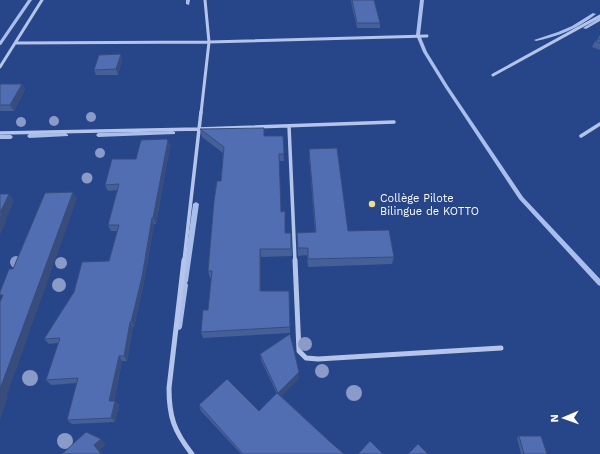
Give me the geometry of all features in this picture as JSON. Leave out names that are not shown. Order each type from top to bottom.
[{"type":"street","points":[[0,67],[42,0]]},
{"type":"street","points":[[192,454],[177,435],[169,412],[169,388],[209,42],[205,0]]},
{"type":"street","points":[[493,75],[600,16]]},
{"type":"street","points":[[15,43],[209,42],[427,36]]},
{"type":"street","points":[[0,133],[199,129],[394,122]]},
{"type":"street","points":[[581,136],[600,124]]},
{"type":"street","points":[[289,126],[299,351],[306,358],[318,360],[501,348]]},
{"type":"building","points":[[352,0],[374,0],[380,23],[357,23]]},
{"type":"building","points":[[121,54],[116,69],[94,70],[99,55]]},
{"type":"building","points":[[0,84],[22,84],[10,105],[0,105]]},
{"type":"building","points":[[264,128],[264,136],[283,136],[284,154],[279,154],[281,212],[285,211],[285,233],[291,233],[291,249],[260,249],[260,291],[289,291],[290,327],[201,332],[203,310],[208,310],[212,271],[208,271],[214,201],[217,181],[221,181],[224,147],[200,129]]},
{"type":"building","points":[[141,140],[168,140],[142,277],[130,322],[124,356],[119,356],[109,401],[115,401],[111,418],[67,420],[78,378],[46,380],[60,338],[44,339],[74,292],[82,262],[109,261],[119,225],[108,225],[119,184],[105,185],[112,159],[136,159]]},
{"type":"building","points":[[337,148],[348,231],[389,230],[394,257],[308,259],[308,248],[298,248],[297,233],[316,232],[309,149]]},
{"type":"building","points":[[73,192],[0,389],[0,302],[3,295],[0,295],[0,292],[9,269],[13,269],[45,193]]},
{"type":"building","points":[[0,194],[9,194],[0,213]]},
{"type":"building","points":[[290,334],[299,372],[278,393],[260,354]]},
{"type":"building","points":[[227,379],[259,411],[277,393],[344,454],[243,454],[199,405]]},
{"type":"building","points":[[86,432],[101,439],[94,445],[101,454],[62,454]]},
{"type":"building","points":[[519,436],[541,436],[547,454],[524,454]]},
{"type":"building","points":[[370,441],[383,454],[358,454]]},
{"type":"building","points":[[418,444],[428,454],[408,454]]},
{"type":"waterway","points":[[0,44],[30,0]]},
{"type":"waterway","points":[[422,0],[418,35],[425,52],[446,86],[521,198],[600,283]]},
{"type":"waterway","points":[[536,40],[560,33],[594,14]]},
{"type":"waterway","points":[[585,28],[600,19]]},
{"type":"waterway","points":[[98,135],[173,133]]},
{"type":"waterway","points":[[29,136],[66,135]]},
{"type":"waterway","points":[[0,137],[11,137]]},
{"type":"waterway","points":[[185,281],[196,204]]},
{"type":"waterway","points":[[179,327],[185,285]]},
{"type":"place","name":"Collège Pilote Bilingue de KOTTO","points":[[372,204]]}]
